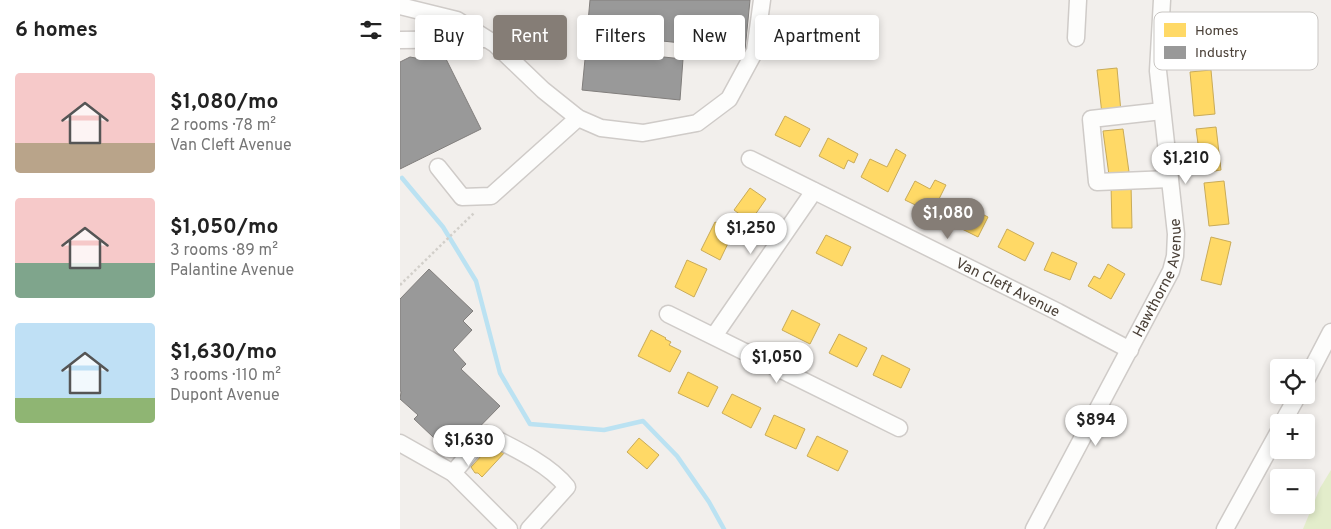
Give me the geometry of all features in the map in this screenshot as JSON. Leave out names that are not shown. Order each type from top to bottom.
[{"type":"street","points":[[400,6],[457,20],[495,44],[543,90],[578,118],[601,128],[643,133],[697,123],[729,99],[755,51],[762,0]]},
{"type":"street","points":[[1076,38],[1078,0]]},
{"type":"street","points":[[400,40],[485,39]]},
{"type":"street","name":"Hawthorne Avenue","points":[[1034,529],[1130,350],[1171,271],[1176,256],[1176,234],[1158,70]]},
{"type":"street","points":[[1162,112],[1091,119],[1096,182],[1170,179]]},
{"type":"street","points":[[438,167],[462,197],[490,196],[578,118]]},
{"type":"street","name":"Van Cleft Avenue","points":[[750,159],[1058,312],[1130,350]]},
{"type":"street","points":[[714,336],[814,191]]},
{"type":"street","points":[[668,314],[900,428]]},
{"type":"street","points":[[1315,371],[1324,362],[1331,332]]},
{"type":"street","points":[[453,473],[486,434],[550,471],[567,487],[529,529]]},
{"type":"street","points":[[400,443],[453,473],[509,529]]},
{"type":"street","points":[[1225,529],[1270,447]]},
{"type":"path","points":[[400,285],[439,249],[468,218]]},
{"type":"green space","points":[[1331,470],[1331,529],[1303,529],[1309,514],[1315,514],[1315,500]]},
{"type":"building: Homes","points":[[1117,68],[1121,112],[1102,114],[1097,70]]},
{"type":"building: Homes","points":[[1211,70],[1215,114],[1194,116],[1190,72]]},
{"type":"building: Homes","points":[[785,116],[810,129],[800,147],[775,135]]},
{"type":"building: Homes","points":[[1216,127],[1221,170],[1202,173],[1196,129]]},
{"type":"building: Homes","points":[[1123,129],[1129,172],[1109,175],[1103,131]]},
{"type":"building: Homes","points":[[828,138],[858,154],[854,163],[848,160],[844,169],[819,156]]},
{"type":"building: Homes","points":[[896,149],[906,155],[888,192],[861,177],[870,159],[887,167]]},
{"type":"building: Homes","points":[[935,180],[946,185],[932,213],[905,200],[915,181],[930,189]]},
{"type":"building: Homes","points":[[1224,181],[1229,224],[1209,226],[1204,183]]},
{"type":"building: Homes","points":[[1111,184],[1131,184],[1132,228],[1112,228]]},
{"type":"building: Homes","points":[[750,188],[766,199],[750,222],[734,210]]},
{"type":"building: Homes","points":[[958,202],[988,217],[978,237],[948,222]]},
{"type":"building: Homes","points":[[715,222],[734,231],[720,260],[701,250]]},
{"type":"building: Homes","points":[[1007,229],[1034,243],[1025,261],[998,247]]},
{"type":"building: Homes","points":[[826,235],[851,247],[842,266],[816,253]]},
{"type":"building: Homes","points":[[1211,237],[1231,242],[1221,285],[1201,280]]},
{"type":"building: Homes","points":[[1052,252],[1077,263],[1070,280],[1044,270]]},
{"type":"building: Homes","points":[[687,260],[707,269],[694,297],[675,287]]},
{"type":"building: Homes","points":[[1108,264],[1125,274],[1111,299],[1088,286],[1094,276],[1100,279]]},
{"type":"building: Homes","points":[[792,310],[820,324],[810,344],[782,330]]},
{"type":"building: Homes","points":[[651,330],[666,338],[671,342],[669,345],[681,351],[670,372],[638,356]]},
{"type":"building: Homes","points":[[839,334],[867,348],[857,367],[829,353]]},
{"type":"building: Homes","points":[[882,355],[910,369],[901,388],[873,375]]},
{"type":"building: Homes","points":[[688,372],[718,387],[708,407],[678,393]]},
{"type":"building: Homes","points":[[732,394],[761,408],[751,428],[722,413]]},
{"type":"building: Homes","points":[[774,415],[805,429],[796,449],[765,435]]},
{"type":"building: Homes","points":[[817,436],[848,451],[838,471],[807,456]]},
{"type":"building: Homes","points":[[639,438],[659,455],[647,469],[627,452]]},
{"type":"building: Homes","points":[[495,441],[506,451],[482,477],[475,473],[471,467]]},
{"type":"building: Industry","points":[[590,0],[750,0],[745,50],[745,15],[674,15],[674,42],[664,41],[664,15],[589,15]]},
{"type":"building: Industry","points":[[410,57],[415,58],[415,60],[446,60],[481,129],[400,169],[400,62]]},
{"type":"building: Industry","points":[[664,57],[683,60],[680,100],[582,90],[585,60],[664,60]]},
{"type":"building: Industry","points":[[429,269],[473,311],[463,321],[472,330],[453,350],[466,364],[461,369],[500,406],[452,455],[414,419],[418,415],[400,399],[400,299]]},
{"type":"waterway","points":[[402,178],[443,227],[476,281],[500,373],[530,424],[604,430],[643,421],[677,456],[709,502],[724,529]]}]
